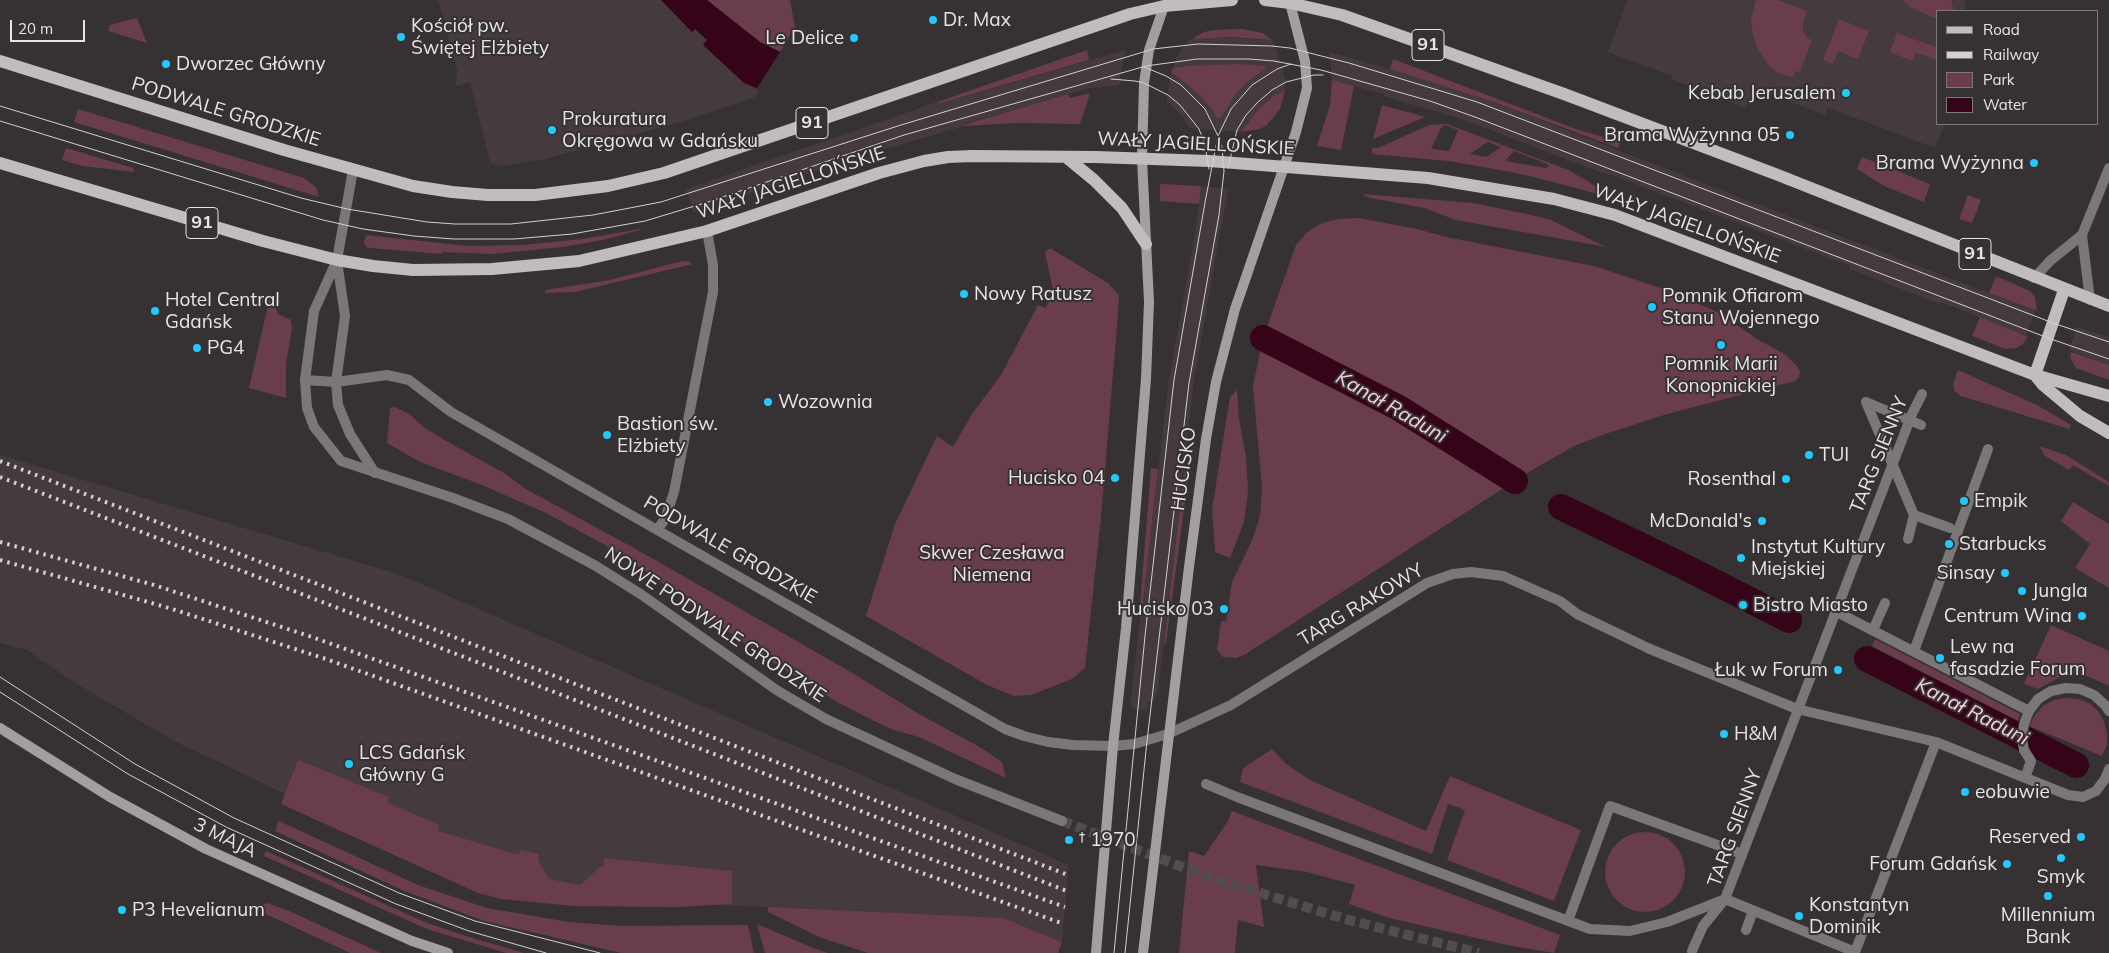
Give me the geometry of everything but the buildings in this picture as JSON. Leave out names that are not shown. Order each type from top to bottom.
[{"type":"main road","name":"91","points":[[353,170],[413,186],[488,195],[536,195],[608,186],[664,174],[1165,3],[1232,0]]},
{"type":"main road","name":"91","points":[[1265,0],[1289,1],[1342,15],[1564,94],[1778,175],[2064,290],[2109,306]]},
{"type":"main road","name":"HUCISKO","points":[[1143,953],[1168,734],[1205,447],[1216,382],[1235,309],[1304,107],[1307,88],[1305,61],[1289,1]]},
{"type":"main road","points":[[1096,953],[1113,746],[1126,628],[1146,379],[1149,302],[1142,159],[1144,83],[1149,50],[1165,3]]},
{"type":"main road","name":"PODWALE GRODZKIE","points":[[0,61],[353,170]]},
{"type":"main road","name":"WAŁY JAGIELLOŃSKIE","points":[[337,260],[413,270],[532,267],[578,261],[707,232],[879,173],[924,161],[972,156],[1142,159],[1284,166],[1428,178],[1508,190],[1589,207],[1645,225],[1867,313],[2035,375]]},
{"type":"main road","points":[[1066,157],[1094,180],[1122,208],[1146,244]]},
{"type":"main road","name":"91","points":[[0,163],[254,238],[337,260]]},
{"type":"main road","points":[[2064,290],[2035,375],[2043,385],[2080,416],[2109,433]]},
{"type":"main road","name":"91","points":[[2035,375],[2095,392],[2109,398]]},
{"type":"main road","name":"3 MAJA","points":[[0,728],[110,797],[206,849],[412,941],[448,953]]},
{"type":"street","points":[[2034,278],[2082,235],[2109,168]]},
{"type":"street","points":[[305,380],[314,311],[337,260],[353,170]]},
{"type":"street","points":[[657,530],[670,508],[674,492],[714,292],[713,265],[707,232]]},
{"type":"street","points":[[2082,235],[2090,300]]},
{"type":"street","points":[[337,260],[345,316],[336,382],[338,405],[350,434],[375,473]]},
{"type":"street","name":"PODWALE GRODZKIE","points":[[305,380],[336,382],[387,375],[409,380],[451,412],[1005,729],[1048,742],[1113,746]]},
{"type":"street","name":"NOWE PODWALE GRODZKIE","points":[[305,380],[308,408],[312,421],[328,447],[341,461],[453,498],[516,523],[596,566],[642,595],[778,691],[826,719],[955,779],[1062,821]]},
{"type":"street","name":"TARG SIENNY","points":[[1922,394],[1912,414],[1725,899],[1855,952],[1936,742]]},
{"type":"street","points":[[1908,539],[1914,515],[1866,402],[1921,426]]},
{"type":"street","points":[[1914,651],[1980,461],[1988,449]]},
{"type":"street","points":[[1914,515],[1950,528]]},
{"type":"street","name":"TARG RAKOWY","points":[[1113,746],[1134,744],[1168,734],[1231,706],[1427,583],[1453,574],[1471,572],[1503,576],[1560,601],[1577,614],[1650,649],[1798,709]]},
{"type":"street","points":[[1873,630],[1885,603]]},
{"type":"street","points":[[1835,612],[2029,711]]},
{"type":"street","points":[[2025,778],[2031,761],[2024,750],[2022,738],[2024,724],[2029,711],[2038,699],[2051,692],[2066,688],[2080,690],[2094,695],[2109,711]]},
{"type":"street","points":[[1798,709],[1936,742],[2068,795],[2083,797],[2096,791],[2105,779],[2109,769]]},
{"type":"street","points":[[1206,784],[1590,929],[1630,931],[1667,922],[1725,899]]},
{"type":"street","points":[[1568,921],[1610,806],[1742,854]]},
{"type":"street","points":[[1692,951],[1703,926],[1725,899]]},
{"type":"street","points":[[1746,930],[1753,911]]},
{"type":"shaded area","points":[[438,0],[661,0],[692,32],[695,29],[708,41],[704,44],[744,83],[759,90],[755,97],[680,122],[546,159],[501,166],[490,163],[470,82],[456,86],[457,70]]},
{"type":"shaded area","points":[[1627,0],[1965,0],[1965,10],[1936,10],[1936,125],[1945,125],[1935,148],[1828,108],[1825,115],[1754,88],[1746,108],[1671,79],[1672,76],[1608,52]]},
{"type":"shaded area","points":[[1210,37],[1272,40],[1277,51],[1285,80],[1285,90],[1273,96],[1256,112],[1241,132],[1190,128],[1179,113],[1166,101],[1171,72],[1200,95],[1216,117],[1220,119],[1235,95],[1245,84],[1265,69],[1187,66],[1173,68],[1177,57],[1188,41]]},
{"type":"shaded area","points":[[1126,50],[1120,76],[1121,85],[1090,88],[963,124],[964,126],[858,157],[693,213],[686,189],[937,102],[939,104]]},
{"type":"shaded area","points":[[1329,52],[1412,75],[1491,101],[2035,311],[2026,336],[1941,302],[1940,304],[1850,269],[1850,266],[1464,120],[1384,96],[1384,94],[1332,80]]},
{"type":"shaded area","points":[[1201,186],[1229,189],[1194,381],[1158,691],[1154,701],[1148,701],[1147,711],[1134,709],[1131,706],[1131,696],[1169,379],[1195,234]]},
{"type":"shaded area","points":[[2077,327],[2109,337],[2109,365],[2069,350]]},
{"type":"shaded area","points":[[0,455],[398,574],[1069,865],[1062,942],[1004,918],[909,915],[577,897],[412,854],[174,741],[72,681],[27,650],[0,643]]},
{"type":"green space","points":[[707,0],[790,0],[795,27],[780,52],[760,42]]},
{"type":"green space","points":[[1756,0],[1778,0],[1807,11],[1803,22],[1803,31],[1807,38],[1812,40],[1800,72],[1795,71],[1793,78],[1776,72],[1769,66],[1757,48],[1751,20]]},
{"type":"green space","points":[[1903,0],[1951,0],[1954,10],[1936,10],[1935,18],[1910,7]]},
{"type":"green space","points":[[137,18],[147,43],[108,31],[110,25]]},
{"type":"green space","points":[[1839,19],[1869,31],[1858,59],[1838,51],[1833,64],[1823,60]]},
{"type":"green space","points":[[1242,29],[1263,33],[1272,40],[1230,37],[1192,39],[1204,32]]},
{"type":"green space","points":[[1897,33],[1936,47],[1936,59],[1916,53],[1912,61],[1890,52]]},
{"type":"green space","points":[[1087,50],[1089,60],[938,104],[937,102]]},
{"type":"green space","points":[[1393,59],[1576,129],[1621,142],[1618,148],[1491,101],[1390,69]]},
{"type":"green space","points":[[1239,64],[1265,66],[1265,69],[1245,84],[1235,95],[1220,119],[1216,117],[1200,95],[1171,72],[1173,68],[1187,66]]},
{"type":"green space","points":[[1332,80],[1354,86],[1341,150],[1317,146],[1330,105]]},
{"type":"green space","points":[[1285,90],[1280,109],[1267,125],[1260,129],[1241,132],[1256,112],[1273,96]]},
{"type":"green space","points":[[1090,93],[1080,124],[1017,123],[963,125],[1068,94],[1070,98]]},
{"type":"green space","points":[[1382,105],[1425,117],[1373,139]]},
{"type":"green space","points":[[78,109],[304,178],[316,187],[319,197],[74,122]]},
{"type":"green space","points":[[1447,124],[1568,170],[1620,200],[1500,170],[1448,161],[1372,154],[1372,148],[1378,148],[1429,125]],"holes":[[[1445,125],[1458,130],[1449,151],[1431,149],[1441,128]],[[1488,142],[1501,147],[1486,157],[1470,154]],[[1514,151],[1549,166],[1546,168],[1505,161]]]},
{"type":"green space","points":[[66,148],[133,168],[134,172],[82,166],[62,160]]},
{"type":"green space","points":[[1862,157],[1930,184],[1924,202],[1884,186],[1857,169]]},
{"type":"green space","points":[[1160,184],[1201,186],[1199,204],[1160,201]]},
{"type":"green space","points":[[1363,194],[1473,203],[1527,214],[1551,220],[1606,247],[1456,220],[1424,208],[1366,197]]},
{"type":"green space","points":[[1968,195],[1981,200],[1972,223],[1959,219]]},
{"type":"green space","points":[[1359,218],[1594,266],[1658,287],[1720,313],[1757,339],[1786,355],[1798,367],[1799,377],[1795,381],[1667,414],[1574,446],[1527,473],[1244,655],[1236,658],[1223,657],[1217,650],[1221,621],[1226,621],[1232,582],[1253,538],[1260,516],[1262,488],[1253,386],[1263,338],[1296,245],[1307,232],[1322,223],[1339,219]]},
{"type":"green space","points":[[640,229],[603,240],[563,247],[492,254],[442,252],[441,254],[370,248],[366,247],[364,242],[366,235],[468,246],[523,245],[582,239]]},
{"type":"green space","name":"Skwer Czesława Niemena","points":[[1050,248],[1108,283],[1119,295],[1118,315],[1101,517],[1085,668],[1072,679],[1031,695],[1014,696],[987,685],[866,616],[895,524],[937,436],[953,447],[972,414],[1001,375],[1038,305],[1046,308],[1053,290],[1045,252]]},
{"type":"green space","points":[[688,261],[693,264],[575,292],[545,293],[545,290],[610,280]]},
{"type":"green space","points":[[1996,276],[2030,291],[2035,297],[2037,311],[1989,293]]},
{"type":"green space","points":[[262,296],[272,299],[278,314],[291,320],[292,329],[286,363],[286,398],[249,388],[268,305],[260,302]]},
{"type":"green space","points":[[1980,317],[2028,337],[2022,345],[2016,348],[2005,349],[1972,336]]},
{"type":"green space","points":[[2071,352],[2109,365],[2109,380],[2076,368],[2070,358]]},
{"type":"green space","points":[[1958,370],[2037,405],[2071,425],[2069,429],[1961,396],[1954,391],[1953,384]]},
{"type":"green space","points":[[1237,390],[1239,419],[1246,457],[1248,492],[1244,522],[1230,558],[1215,552],[1212,509],[1230,397]]},
{"type":"green space","points":[[395,407],[409,414],[425,428],[446,441],[506,474],[524,488],[643,553],[849,671],[919,714],[978,746],[1002,762],[1006,778],[919,737],[891,729],[837,702],[759,654],[648,573],[605,545],[546,513],[477,483],[420,462],[387,443],[390,408]]},
{"type":"green space","points":[[2039,446],[2066,455],[2109,482],[2109,486],[2073,465],[2069,470],[2045,456]]},
{"type":"green space","points":[[1151,468],[1158,469],[1141,618],[1139,618]]},
{"type":"green space","points":[[1184,471],[1189,472],[1166,643],[1164,644]]},
{"type":"green space","points":[[2073,502],[2109,524],[2109,588],[2075,568],[2090,544],[2061,521]]},
{"type":"green space","points":[[2051,625],[2109,651],[2109,686],[2087,676],[2071,674],[2060,677],[2038,689],[2024,684]]},
{"type":"green space","points":[[1875,639],[2020,714],[2018,721],[1872,646]]},
{"type":"green space","points":[[2078,699],[2089,703],[2098,711],[2104,721],[2107,733],[2107,745],[2102,756],[2029,726],[2043,706],[2054,700]]},
{"type":"green space","points":[[1272,749],[1286,764],[1310,780],[1426,831],[1450,776],[1581,830],[1554,901],[1447,860],[1465,810],[1448,804],[1432,854],[1240,782],[1243,768]]},
{"type":"green space","points":[[298,760],[389,797],[387,802],[439,825],[438,831],[519,855],[520,850],[539,854],[538,860],[549,879],[580,885],[600,867],[603,867],[605,858],[732,871],[732,904],[676,907],[573,906],[501,899],[478,893],[281,804]]},
{"type":"green space","points":[[1232,811],[1560,935],[1554,953],[1507,945],[1389,918],[1349,904],[1355,885],[1307,872],[1256,865],[1264,927],[1238,920],[1235,953],[1179,953],[1189,851],[1204,856],[1228,821]]},
{"type":"green space","points":[[279,821],[418,885],[487,908],[569,922],[621,926],[748,925],[754,953],[621,953],[484,921],[402,890],[275,831]]},
{"type":"green space","points":[[1637,832],[1653,832],[1674,843],[1685,864],[1685,880],[1674,901],[1653,912],[1637,912],[1623,906],[1611,894],[1605,880],[1605,864],[1611,850],[1623,838]]},
{"type":"green space","points":[[266,851],[427,923],[524,953],[506,953],[427,929],[264,856]]},
{"type":"green space","points":[[267,903],[289,911],[381,953],[350,953],[266,914],[257,907]]},
{"type":"green space","points":[[768,907],[1004,918],[1062,942],[1058,953],[868,953],[819,937],[768,912]]},
{"type":"green space","points":[[757,924],[813,948],[828,953],[765,953]]},
{"type":"water","points":[[661,0],[707,0],[760,42],[780,52],[757,88],[744,83],[703,45],[707,40],[695,29],[692,32]]},
{"type":"waterway","name":"Kanał Raduni","points":[[1263,338],[1399,408],[1515,481]]},
{"type":"waterway","name":"Kanał Raduni","points":[[1561,507],[1789,620]]},
{"type":"waterway","name":"Kanał Raduni","points":[[1867,659],[2076,765]]},
{"type":"tunnel","points":[[1062,821],[1206,876],[1345,919],[1479,953]]},
{"type":"tram line","points":[[0,106],[301,198],[347,209],[427,222],[511,224],[593,215],[661,202],[901,125],[1153,49],[1198,44],[1290,48],[1349,63],[1477,102],[2053,323],[2109,342]]},
{"type":"tram line","points":[[0,121],[323,220],[363,229],[414,236],[454,239],[514,239],[572,234],[645,221],[708,202],[904,135],[1146,66],[1197,59],[1274,61],[1321,70],[1430,101],[1475,117],[2048,338],[2109,359]]},
{"type":"tram line","points":[[1114,953],[1145,636],[1174,380],[1218,136],[1231,109],[1252,85],[1277,69],[1291,64]]},
{"type":"tram line","points":[[1125,953],[1147,741],[1189,383],[1219,215],[1224,171],[1222,147],[1205,109],[1181,85],[1166,76],[1144,67]]},
{"type":"tram line","points":[[1228,168],[1237,130],[1246,115],[1258,102],[1272,90],[1286,82],[1314,75],[1323,75]]},
{"type":"tram line","points":[[1111,79],[1144,83],[1168,95],[1180,105],[1199,129],[1205,145],[1209,169]]},
{"type":"tram line","points":[[0,677],[135,764],[234,818],[399,893],[475,921],[600,953]]},
{"type":"tram line","points":[[0,692],[128,774],[226,827],[396,904],[469,931],[546,953]]},
{"type":"railway","points":[[0,461],[1068,875]]},
{"type":"railway","points":[[0,477],[1067,891]]},
{"type":"railway","points":[[0,542],[154,585],[312,637],[1065,907]]},
{"type":"railway","points":[[0,560],[169,608],[326,659],[1064,924]]},
{"type":"place","name":"Dr. Max","points":[[933,20]]},
{"type":"place","name":"Kościół pw. Świętej Elżbiety","points":[[401,37]]},
{"type":"place","name":"Le Delice","points":[[854,38]]},
{"type":"place","name":"Dworzec Główny","points":[[166,64]]},
{"type":"place","name":"Kebab Jerusalem","points":[[1846,93]]},
{"type":"place","name":"Prokuratura Okręgowa w Gdańsku","points":[[552,130]]},
{"type":"place","name":"Brama Wyżynna 05","points":[[1790,135]]},
{"type":"place","name":"Brama Wyżynna","points":[[2034,163]]},
{"type":"place","name":"Nowy Ratusz","points":[[964,294]]},
{"type":"place","name":"Pomnik Ofiarom Stanu Wojennego","points":[[1652,307]]},
{"type":"place","name":"Hotel Central Gdańsk","points":[[155,311]]},
{"type":"place","name":"Pomnik Marii Konopnickiej","points":[[1721,345]]},
{"type":"place","name":"PG4","points":[[197,348]]},
{"type":"place","name":"Wozownia","points":[[768,402]]},
{"type":"place","name":"Bastion św. Elżbiety","points":[[607,435]]},
{"type":"place","name":"TUI","points":[[1809,455]]},
{"type":"place","name":"Hucisko 04","points":[[1115,478]]},
{"type":"place","name":"Rosenthal","points":[[1786,479]]},
{"type":"place","name":"Empik","points":[[1964,501]]},
{"type":"place","name":"McDonald's","points":[[1762,521]]},
{"type":"place","name":"Starbucks","points":[[1949,544]]},
{"type":"place","name":"Instytut Kultury Miejskiej","points":[[1741,558]]},
{"type":"place","name":"Sinsay","points":[[2005,573]]},
{"type":"place","name":"Jungla","points":[[2022,591]]},
{"type":"place","name":"Bistro Miasto","points":[[1743,605]]},
{"type":"place","name":"Hucisko 03","points":[[1224,609]]},
{"type":"place","name":"Centrum Wina","points":[[2082,616]]},
{"type":"place","name":"Lew na fasadzie Forum","points":[[1940,658]]},
{"type":"place","name":"Łuk w Forum","points":[[1838,670]]},
{"type":"place","name":"H&M","points":[[1724,734]]},
{"type":"place","name":"LCS Gdańsk Główny G","points":[[349,764]]},
{"type":"place","name":"eobuwie","points":[[1965,792]]},
{"type":"place","name":"Reserved","points":[[2081,837]]},
{"type":"place","name":"† 1970","points":[[1069,840]]},
{"type":"place","name":"Smyk","points":[[2061,858]]},
{"type":"place","name":"Forum Gdańsk","points":[[2007,864]]},
{"type":"place","name":"Millennium Bank","points":[[2048,896]]},
{"type":"place","name":"P3 Hevelianum","points":[[122,910]]},
{"type":"place","name":"Konstantyn Dominik","points":[[1799,916]]}]
